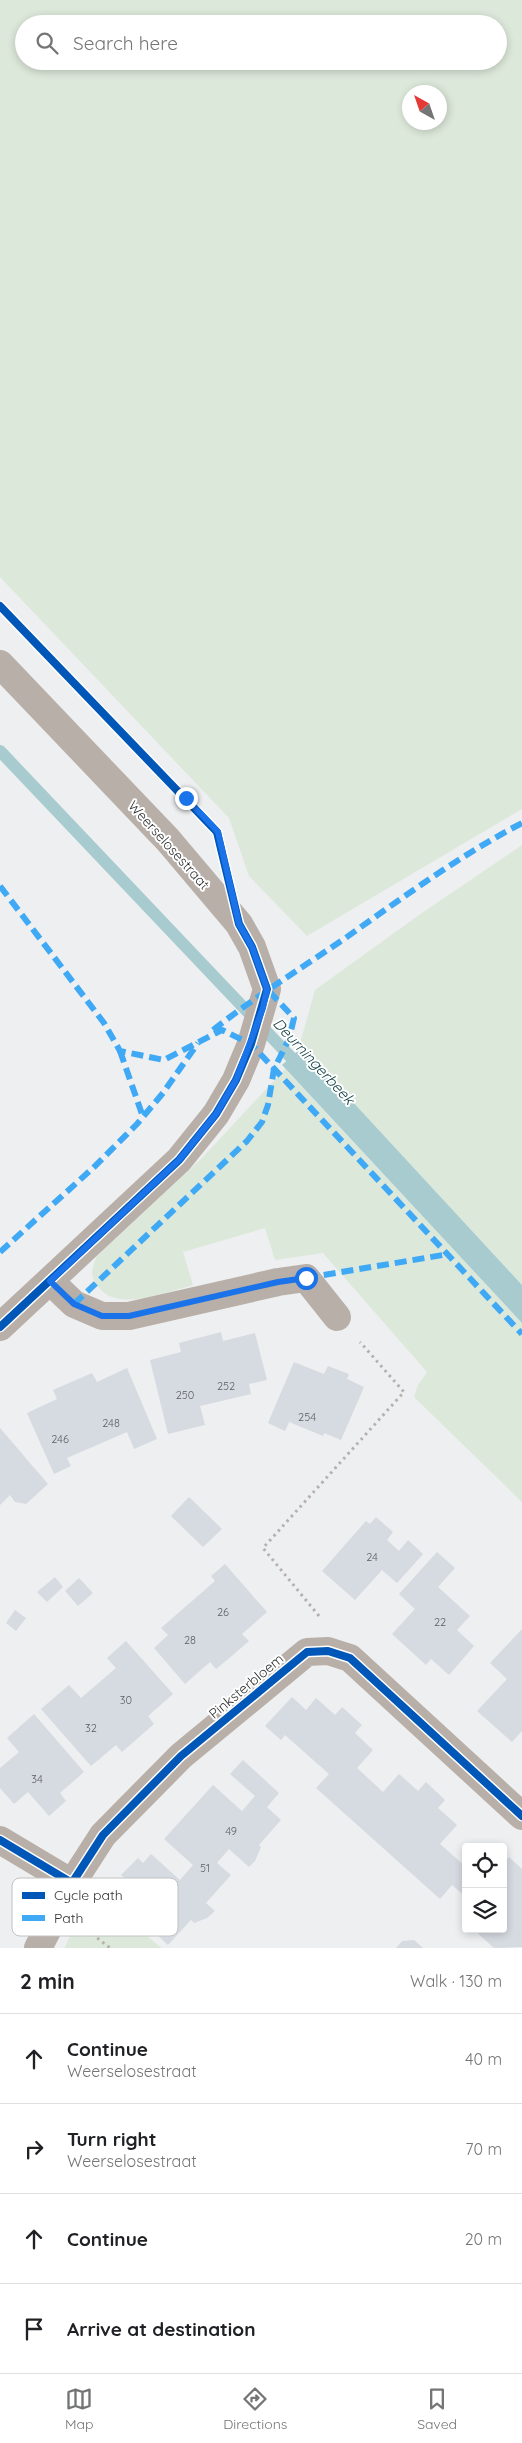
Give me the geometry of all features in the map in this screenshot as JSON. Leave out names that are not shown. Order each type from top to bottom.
[{"type":"street","name":"Weerselosestraat","points":[[0,664],[168,840],[239,924],[252,947],[267,989],[263,1008],[236,1080],[216,1114],[179,1160],[0,1327]]},
{"type":"street","points":[[50,1281],[74,1304],[102,1316],[129,1316],[278,1282],[306,1278],[337,1317]]},
{"type":"street","name":"Pinksterbloem","points":[[75,1878],[103,1835],[181,1756],[307,1652],[328,1651],[350,1658],[522,1816]]},
{"type":"street","points":[[0,1840],[64,1878]]},
{"type":"street","name":"Pinksterbloem","points":[[38,1948],[44,1936]]},
{"type":"path","points":[[328,1651],[318,1614],[263,1548],[404,1392],[337,1317]]},
{"type":"green space","points":[[0,0],[522,0],[522,809],[307,936],[249,876],[229,818],[0,577]]},
{"type":"green space","points":[[522,845],[522,1285],[302,1047],[299,1047],[315,990],[419,915]]},
{"type":"green space","points":[[285,1069],[522,1323],[522,1502],[414,1397],[418,1385],[427,1372],[323,1253],[275,1260],[265,1228],[183,1252],[193,1285],[156,1296],[128,1300],[105,1294],[94,1281],[92,1271],[97,1256],[201,1159]]},
{"type":"green space","points":[[70,1936],[147,1936],[161,1948],[65,1948]]},
{"type":"water","points":[[302,1047],[522,1285],[522,1323],[282,1065]]},
{"type":"building","points":[[221,1332],[223,1341],[255,1333],[267,1380],[249,1384],[251,1394],[200,1406],[205,1425],[168,1434],[150,1360],[181,1352],[179,1343]]},
{"type":"building","points":[[294,1362],[324,1374],[328,1366],[349,1374],[347,1379],[364,1387],[341,1440],[324,1433],[323,1436],[289,1422],[285,1431],[268,1423]]},
{"type":"building","points":[[127,1368],[157,1439],[134,1449],[127,1432],[67,1458],[71,1466],[54,1474],[27,1413],[57,1399],[53,1390],[92,1373],[97,1382]]},
{"type":"building","points":[[0,1428],[48,1484],[26,1504],[15,1502],[10,1495],[0,1505]]},
{"type":"building","points":[[189,1497],[222,1529],[203,1547],[171,1516]]},
{"type":"building","points":[[376,1517],[393,1532],[387,1540],[399,1551],[408,1540],[423,1554],[397,1583],[382,1570],[355,1600],[322,1571],[366,1521],[370,1524]]},
{"type":"building","points":[[437,1552],[455,1568],[438,1587],[470,1616],[457,1630],[474,1646],[449,1675],[431,1659],[426,1665],[392,1634],[415,1609],[399,1594]]},
{"type":"building","points":[[225,1564],[267,1612],[242,1634],[249,1641],[216,1669],[210,1662],[185,1684],[154,1648],[168,1635],[161,1628],[215,1581],[211,1576]]},
{"type":"building","points":[[55,1577],[63,1587],[47,1602],[37,1592]]},
{"type":"building","points":[[79,1578],[93,1593],[78,1606],[65,1591]]},
{"type":"building","points":[[15,1610],[26,1618],[16,1631],[6,1623]]},
{"type":"building","points":[[522,1629],[522,1731],[512,1742],[477,1711],[507,1679],[490,1663]]},
{"type":"building","points":[[126,1641],[173,1694],[148,1716],[154,1724],[122,1752],[116,1745],[91,1766],[41,1709],[69,1685],[81,1698],[116,1668],[107,1658]]},
{"type":"building","points":[[292,1697],[306,1710],[316,1698],[335,1715],[342,1707],[362,1725],[355,1733],[373,1750],[357,1768],[383,1792],[399,1774],[418,1791],[426,1782],[445,1800],[438,1808],[457,1825],[440,1844],[462,1863],[462,1894],[452,1885],[440,1899],[316,1788],[329,1774],[285,1735],[281,1740],[265,1726]]},
{"type":"building","points":[[34,1714],[84,1772],[60,1793],[66,1801],[49,1816],[28,1792],[14,1804],[0,1788],[0,1768],[19,1752],[7,1738]]},
{"type":"building","points":[[243,1760],[279,1793],[267,1807],[281,1820],[259,1845],[261,1847],[255,1861],[249,1867],[229,1849],[217,1863],[231,1875],[206,1903],[215,1911],[207,1918],[194,1923],[191,1920],[178,1934],[178,1878],[180,1880],[193,1865],[164,1839],[213,1785],[242,1811],[255,1796],[230,1774]]},
{"type":"building","points":[[151,1854],[178,1878],[124,1878],[121,1875],[138,1858],[143,1863]]},
{"type":"building","points":[[509,1857],[522,1869],[522,1947],[494,1948],[477,1933],[507,1933],[507,1859]]},
{"type":"building","points":[[158,1936],[176,1936],[168,1945]]},
{"type":"building","points":[[414,1940],[423,1948],[396,1948],[402,1941]]},
{"type":"waterway","name":"Deurningerbeek","points":[[0,751],[301,1068]]},
{"type":"marked path","points":[[213,1030],[431,878],[476,849],[522,823]]},
{"type":"marked path","points":[[0,886],[104,1023],[120,1051],[164,1060],[222,1030],[251,1044],[522,1334]]},
{"type":"marked path","points":[[74,1304],[247,1141],[262,1122],[268,1105],[274,1069],[289,1039],[294,1018],[267,989]]},
{"type":"marked path","points":[[0,1252],[93,1168],[137,1124],[163,1093],[198,1043]]},
{"type":"marked path","points":[[120,1051],[143,1117]]},
{"type":"marked path","points":[[306,1278],[449,1254]]},
{"type":"cycle path","points":[[0,606],[217,832],[239,924],[252,947],[267,989],[251,1044],[236,1080],[216,1114],[179,1160],[0,1327]]},
{"type":"cycle path","points":[[75,1878],[103,1835],[181,1756],[307,1652],[328,1651],[350,1658],[522,1816]]},
{"type":"cycle path","points":[[0,1840],[64,1878]]},
{"type":"route","points":[[186,798],[218,832],[239,924],[252,947],[267,989],[263,1008],[236,1080],[216,1114],[179,1160],[50,1281],[74,1304],[102,1316],[129,1316],[278,1282],[306,1278]]}]
